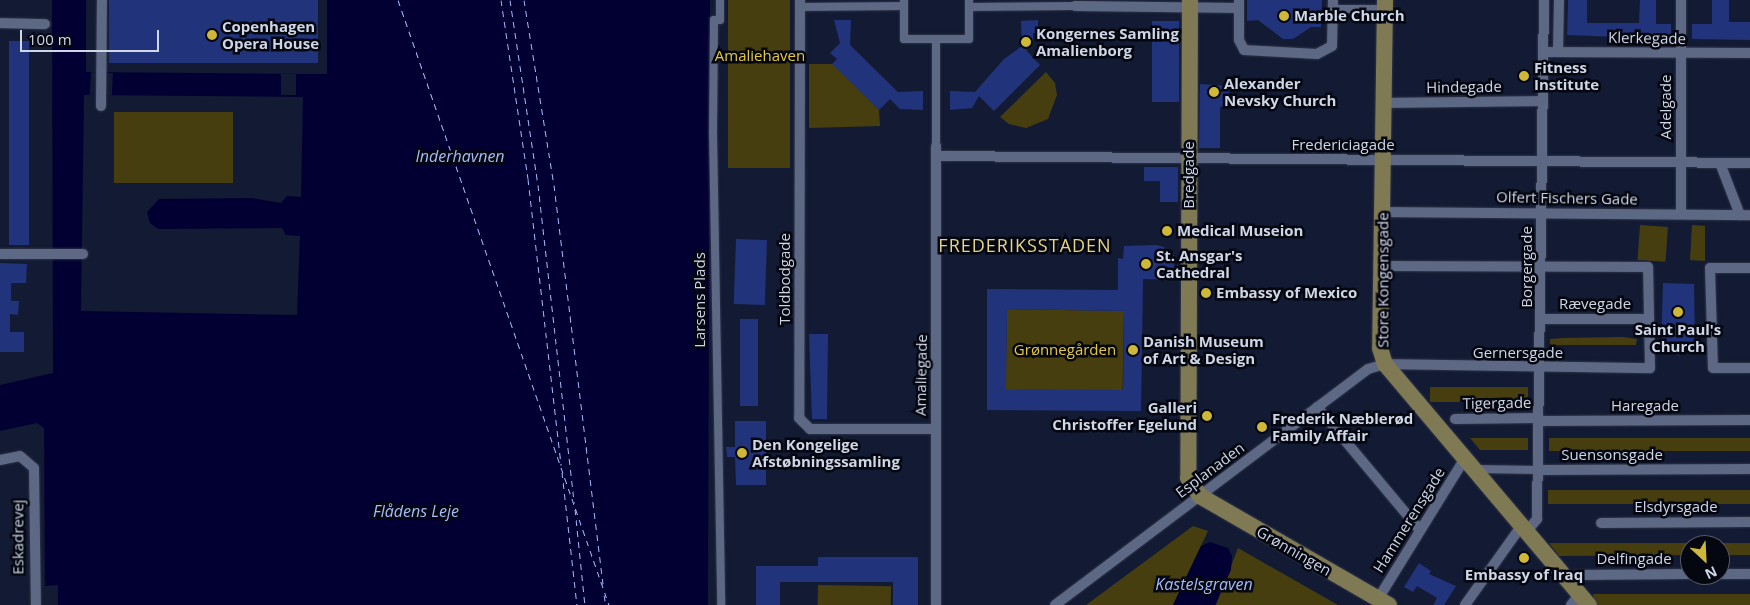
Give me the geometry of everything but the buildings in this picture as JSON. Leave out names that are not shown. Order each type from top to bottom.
[{"type":"main road","name":"Bredgade","points":[[1190,3],[1188,478],[1200,496]]},
{"type":"main road","name":"Store Kongensgade","points":[[1385,4],[1386,103],[1380,348],[1385,364],[1524,528],[1580,601]]},
{"type":"main road","name":"Grønningen","points":[[1200,496],[1383,602]]},
{"type":"street","points":[[101,104],[102,0]]},
{"type":"street","name":"Larsens Plads","points":[[720,0],[720,20],[714,20],[713,140],[721,605]]},
{"type":"street","name":"Borgergade","points":[[1465,605],[1524,528],[1537,519],[1544,0]]},
{"type":"street","points":[[1558,52],[1559,0]]},
{"type":"street","name":"Adelgade","points":[[1681,0],[1681,214]]},
{"type":"street","points":[[800,3],[904,3],[904,39],[969,39],[969,3],[1075,6],[1190,3],[1239,4],[1239,40],[1244,50],[1300,54],[1322,54],[1331,48],[1333,5],[1385,4]]},
{"type":"street","name":"Toldbodgade","points":[[800,3],[800,418],[810,429],[935,429]]},
{"type":"street","points":[[0,23],[45,24]]},
{"type":"street","points":[[936,39],[936,146]]},
{"type":"street","name":"Klerkegade","points":[[1544,52],[1750,53]]},
{"type":"street","name":"Hindegade","points":[[1386,103],[1543,101]]},
{"type":"street","name":"Amaliegade","points":[[936,146],[936,605]]},
{"type":"street","name":"Fredericiagade","points":[[936,156],[1750,163]]},
{"type":"street","points":[[1720,163],[1745,215]]},
{"type":"street","name":"Olfert Fischers Gade","points":[[1383,212],[1745,215]]},
{"type":"street","points":[[0,254],[83,254]]},
{"type":"street","points":[[1382,266],[1648,267],[1649,318]]},
{"type":"street","points":[[1750,268],[1710,268],[1712,368],[1750,368]]},
{"type":"street","name":"Gernersgade","points":[[1385,364],[1540,368],[1650,368],[1649,318]]},
{"type":"street","name":"Rævegade","points":[[1541,319],[1649,318]]},
{"type":"street","name":"Esplanaden","points":[[1055,605],[1368,369],[1385,364]]},
{"type":"street","points":[[1318,407],[1420,530]]},
{"type":"street","name":"Tigergade","points":[[1455,419],[1539,420]]},
{"type":"street","name":"Haregade","points":[[1539,420],[1750,420]]},
{"type":"street","name":"Eskadrevej","points":[[0,460],[20,456],[34,468],[36,605]]},
{"type":"street","name":"Suensonsgade","points":[[1469,463],[1538,470],[1750,470]]},
{"type":"street","name":"Hammerensgade","points":[[1383,602],[1420,530],[1469,463]]},
{"type":"street","name":"Elsdyrsgade","points":[[1601,523],[1750,522]]},
{"type":"street","name":"Delfingade","points":[[1577,575],[1680,574]]},
{"type":"street","points":[[1730,574],[1750,574]]},
{"type":"green space","name":"Amaliehaven","points":[[728,0],[790,0],[790,168],[728,168]]},
{"type":"green space","points":[[809,64],[833,64],[879,110],[880,126],[809,128]]},
{"type":"green space","points":[[1046,72],[1055,83],[1057,95],[1048,119],[1026,128],[1009,124],[1000,117]]},
{"type":"green space","points":[[114,112],[233,112],[233,183],[114,183]]},
{"type":"green space","points":[[1640,225],[1668,227],[1665,262],[1638,260]]},
{"type":"green space","points":[[1692,225],[1705,226],[1705,261],[1690,260]]},
{"type":"green space","name":"Grønnegården","points":[[1007,309],[1124,311],[1123,391],[1006,389]]},
{"type":"green space","points":[[1623,337],[1637,339],[1636,345],[1550,345],[1550,339]]},
{"type":"green space","points":[[1430,387],[1528,387],[1528,402],[1430,402]]},
{"type":"green space","points":[[1470,438],[1528,438],[1528,450],[1480,450]]},
{"type":"green space","points":[[1549,438],[1750,438],[1750,451],[1549,451]]},
{"type":"green space","points":[[1548,490],[1750,490],[1750,504],[1548,504]]},
{"type":"green space","points":[[1193,526],[1208,531],[1173,605],[1086,605]]},
{"type":"green space","points":[[1549,543],[1680,543],[1680,555],[1559,556]]},
{"type":"green space","points":[[1730,543],[1750,543],[1750,555],[1730,555]]},
{"type":"green space","points":[[1238,548],[1338,605],[1216,605]]},
{"type":"green space","points":[[818,585],[891,586],[891,605],[818,605]]},
{"type":"green space","points":[[1593,594],[1750,594],[1750,605],[1593,605]]},
{"type":"water","points":[[52,0],[86,0],[86,72],[327,74],[327,0],[710,0],[708,605],[58,605],[58,585],[45,586],[44,428],[37,423],[0,431],[0,385],[53,373]],"holes":[[[84,95],[303,97],[301,197],[287,196],[281,203],[251,198],[159,199],[147,212],[150,223],[158,229],[282,228],[286,235],[300,236],[297,315],[81,311]]]},
{"type":"water","name":"Kastelsgraven","points":[[1210,542],[1228,548],[1232,556],[1231,570],[1215,605],[1173,605],[1201,546]]},
{"type":"pier","points":[[91,72],[113,73],[112,96],[90,95]]},
{"type":"pier","points":[[281,74],[296,74],[296,95],[281,95]]},
{"type":"ferry route","points":[[398,0],[609,605]]},
{"type":"ferry route","points":[[501,0],[528,179],[561,465]]},
{"type":"ferry route","points":[[510,0],[538,185],[574,503]]},
{"type":"ferry route","points":[[524,0],[554,185],[603,586]]},
{"type":"ferry route","points":[[562,472],[577,605]]},
{"type":"ferry route","points":[[575,509],[585,605]]},
{"type":"ferry route","points":[[604,595],[606,605]]},
{"type":"place","name":"Marble Church","points":[[1284,16]]},
{"type":"place","name":"Copenhagen Opera House","points":[[212,35]]},
{"type":"place","name":"Kongernes Samling Amalienborg","points":[[1026,42]]},
{"type":"place","name":"Fitness Institute","points":[[1524,76]]},
{"type":"place","name":"Alexander Nevsky Church","points":[[1214,92]]},
{"type":"place","name":"Medical Museion","points":[[1167,231]]},
{"type":"place","name":"St. Ansgar's Cathedral","points":[[1146,264]]},
{"type":"place","name":"Embassy of Mexico","points":[[1206,293]]},
{"type":"place","name":"Saint Paul's Church","points":[[1678,312]]},
{"type":"place","name":"Danish Museum of Art & Design","points":[[1133,350]]},
{"type":"place","name":"Galleri Christoffer Egelund","points":[[1207,416]]},
{"type":"place","name":"Frederik Næblerød Family Affair","points":[[1262,427]]},
{"type":"place","name":"Den Kongelige Afstøbningssamling","points":[[742,453]]},
{"type":"place","name":"Embassy of Iraq","points":[[1524,558]]},
{"type":"district","name":"FREDERIKSSTADEN","points":[[1025,245]]},
{"type":"water label","name":"Inderhavnen","points":[[460,156]]},
{"type":"water label","name":"Flådens Leje","points":[[416,511]]}]
